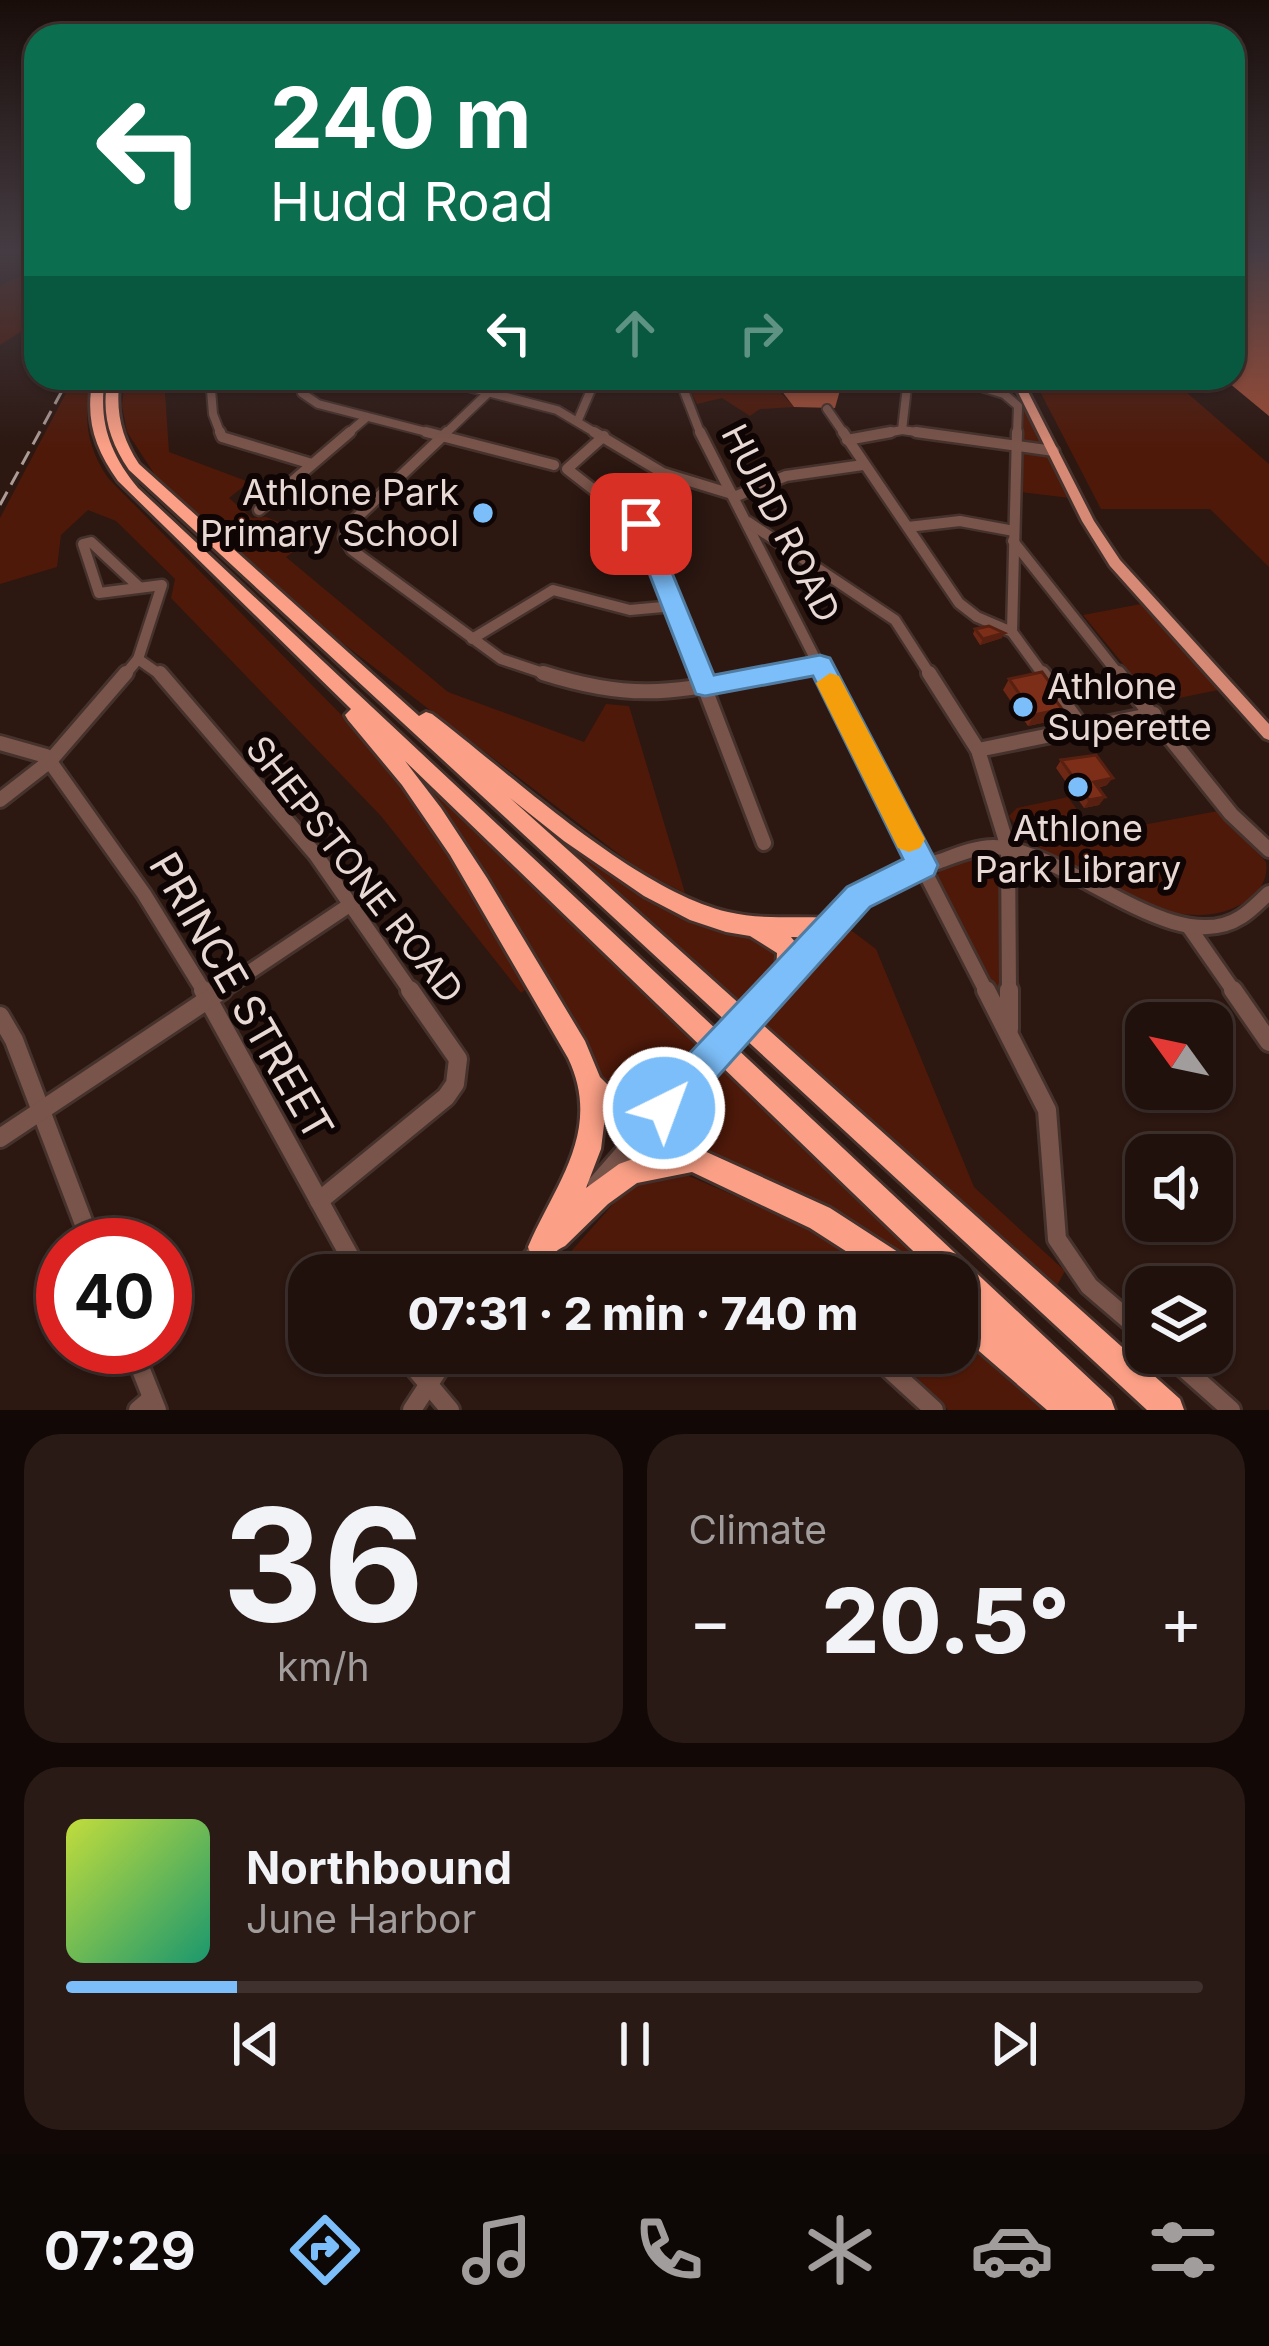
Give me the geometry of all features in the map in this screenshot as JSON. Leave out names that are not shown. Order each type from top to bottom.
[{"type":"highway","points":[[96,390],[97,436],[115,471],[1100,1410]]},
{"type":"highway","points":[[111,390],[112,425],[134,467],[1169,1410]]},
{"type":"highway","points":[[305,653],[308,668],[392,758],[457,850],[577,1053],[590,1084],[640,1135],[690,1162],[801,1208],[874,1254]]},
{"type":"highway","points":[[340,655],[645,885],[704,915],[748,925],[829,928]]},
{"type":"highway","points":[[748,925],[789,948],[787,972]]},
{"type":"highway","points":[[542,1247],[583,1171],[589,1145],[590,1084]]},
{"type":"highway","points":[[542,1247],[622,1174],[656,1161],[690,1162]]},
{"type":"highway","points":[[978,1331],[1070,1410]]},
{"type":"main road","points":[[1022,390],[1115,563],[1269,734]]},
{"type":"street","points":[[211,390],[222,437],[312,464]]},
{"type":"street","points":[[301,390],[312,401],[560,467],[641,524],[764,843]]},
{"type":"street","points":[[481,390],[578,420],[663,473],[733,496],[786,476],[863,465]]},
{"type":"street","points":[[578,420],[591,390]]},
{"type":"street","name":"HUDD ROAD","points":[[680,390],[1047,1110],[1055,1141],[1052,1223],[1058,1241],[1085,1281],[1125,1316]]},
{"type":"street","points":[[902,430],[907,390]]},
{"type":"street","points":[[984,390],[1015,401],[1019,449],[1012,632]]},
{"type":"street","points":[[489,392],[347,527],[344,537],[352,550],[472,639],[521,668],[616,695],[705,686],[820,665]]},
{"type":"street","points":[[827,409],[959,603],[977,617],[1012,632],[1083,729]]},
{"type":"street","points":[[259,510],[367,417]]},
{"type":"street","points":[[848,440],[902,430],[1054,451]]},
{"type":"street","points":[[560,467],[604,436]]},
{"type":"street","points":[[747,521],[895,620],[978,750],[1008,848],[1009,1035]]},
{"type":"street","points":[[908,527],[960,521],[1014,536],[1231,814],[1269,850]]},
{"type":"street","points":[[0,800],[50,761],[138,659],[162,585],[99,593],[83,544],[89,542],[138,586]]},
{"type":"street","points":[[87,566],[103,553]]},
{"type":"street","points":[[472,639],[553,590],[630,610],[674,606]]},
{"type":"street","name":"SHEPSTONE ROAD","points":[[138,659],[162,675],[285,818],[452,1046],[458,1073],[437,1105],[320,1201]]},
{"type":"street","points":[[978,750],[1154,714]]},
{"type":"street","points":[[0,743],[39,751],[50,761]]},
{"type":"street","name":"PRINCE STREET","points":[[50,761],[144,894],[349,1254]]},
{"type":"street","points":[[536,1254],[787,972],[867,891],[922,865],[980,849],[1008,848],[1041,858],[1189,928],[1235,918],[1269,893]]},
{"type":"street","points":[[0,1138],[351,904]]},
{"type":"street","points":[[1189,928],[1269,1042]]},
{"type":"street","points":[[0,1016],[14,1040],[81,1218]]},
{"type":"street","points":[[140,1374],[149,1406]]},
{"type":"street","points":[[417,1374],[450,1410]]},
{"type":"street","points":[[412,1410],[434,1374]]},
{"type":"street","points":[[899,1374],[934,1410]]},
{"type":"street","points":[[1190,1374],[1231,1410]]},
{"type":"shaded area","points":[[0,317],[24,317],[24,330],[0,345]]},
{"type":"shaded area","points":[[1245,317],[1269,317],[1269,416],[1238,390],[1245,390]]},
{"type":"shaded area","points":[[68,390],[91,390],[88,430],[108,478],[376,750],[429,820],[530,986],[521,993],[381,816],[171,598],[175,579],[116,521],[88,510],[61,535],[57,567],[0,584],[0,518]]},
{"type":"shaded area","points":[[124,390],[165,390],[169,452],[249,482],[229,498],[252,518],[266,517],[315,536],[286,557],[448,692],[584,742],[606,704],[629,706],[685,893],[642,872],[341,642],[155,475],[127,432]]},
{"type":"shaded area","points":[[690,390],[778,390],[794,407],[760,409],[750,416],[722,398],[697,404]]},
{"type":"shaded area","points":[[781,390],[840,390],[835,408],[794,407]]},
{"type":"shaded area","points":[[1039,390],[1184,390],[1269,464],[1269,567],[1210,509],[1101,509]]},
{"type":"shaded area","points":[[1026,406],[1070,498],[1020,492]]},
{"type":"shaded area","points":[[1141,604],[1218,690],[1155,703],[1083,615]]},
{"type":"shaded area","points":[[418,774],[703,1049],[645,1112],[633,1115],[623,1109]]},
{"type":"shaded area","points":[[493,782],[718,928],[776,943],[784,960],[743,1005]]},
{"type":"shaded area","points":[[1068,797],[1094,834],[1218,811],[1266,862],[1265,879],[1247,901],[1220,912],[1192,915],[1135,900],[1029,843],[1009,816],[1017,808]]},
{"type":"shaded area","points":[[990,853],[1003,861],[1002,1006],[937,875],[943,867]]},
{"type":"shaded area","points":[[848,928],[876,949],[974,1187],[1065,1271],[1055,1289],[765,1023]]},
{"type":"shaded area","points":[[724,1070],[918,1254],[899,1254],[807,1196],[670,1138]]},
{"type":"shaded area","points":[[682,1173],[814,1230],[852,1254],[569,1254],[632,1183]]},
{"type":"shaded area","points":[[978,1348],[1047,1410],[948,1410],[913,1374],[978,1374]]},
{"type":"building","points":[[989,626],[1004,633],[983,639],[975,629]]},
{"type":"building","points":[[1042,672],[1062,709],[1034,715],[1009,679]]},
{"type":"building","points":[[1096,755],[1113,778],[1094,782],[1105,797],[1089,800],[1061,760]]},
{"type":"railway","points":[[0,505],[62,390]]},
{"type":"slow traffic","points":[[830,683],[909,839]]},
{"type":"place","name":"Athlone Park Primary School","points":[[483,513]]},
{"type":"place","name":"Athlone Superette","points":[[1023,707]]},
{"type":"place","name":"Athlone Park Library","points":[[1078,787]]},
{"type":"route","points":[[641,524],[705,686],[820,665],[922,865],[859,897],[664,1108]]}]
